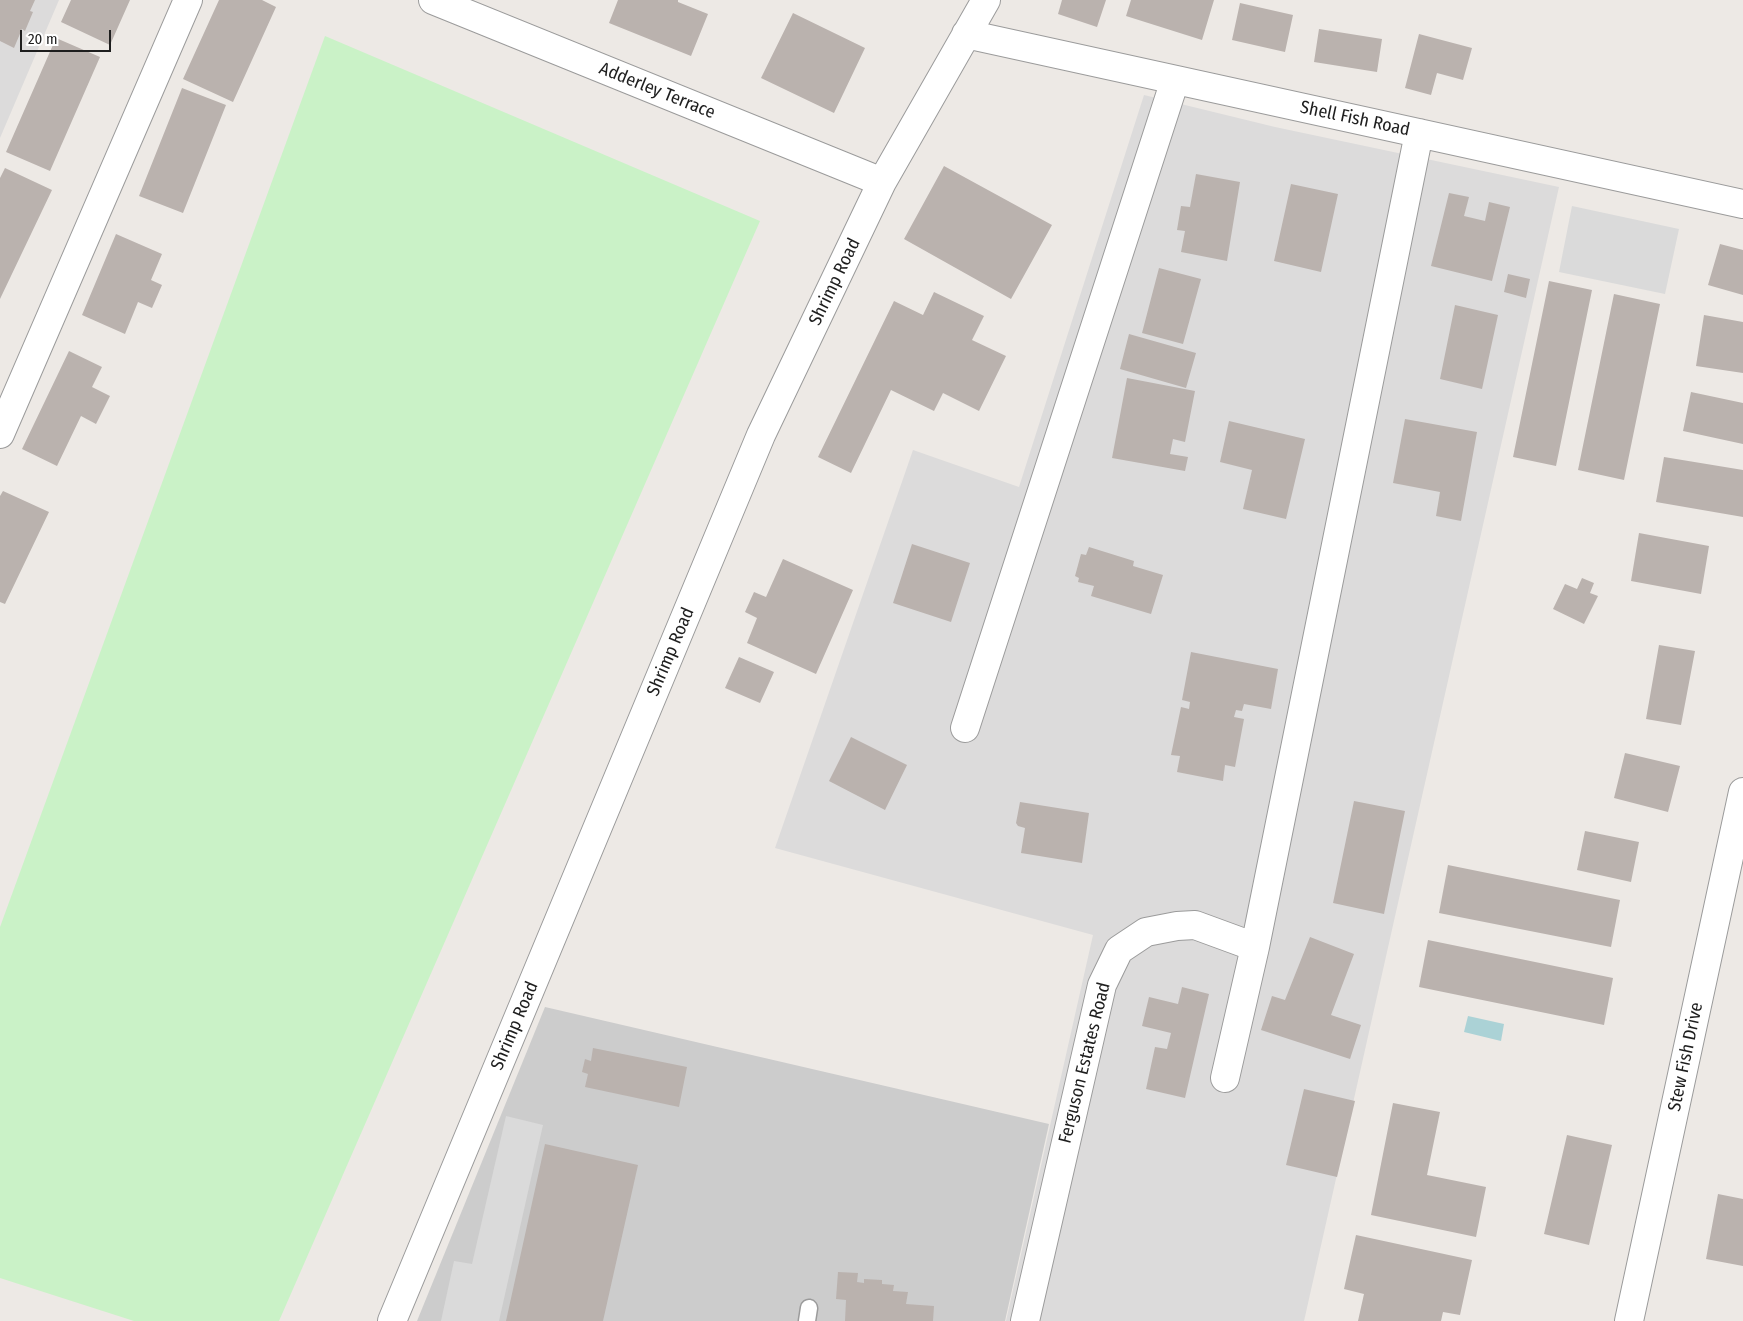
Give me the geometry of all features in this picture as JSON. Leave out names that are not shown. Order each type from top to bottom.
[{"type":"street","points":[[0,434],[188,0]]},
{"type":"street","name":"Adderley Terrace","points":[[432,0],[882,182]]},
{"type":"street","name":"Shrimp Road","points":[[392,1321],[761,435],[882,182],[986,0]]},
{"type":"street","name":"Shell Fish Road","points":[[966,34],[1743,204]]},
{"type":"street","points":[[965,728],[1175,80]]},
{"type":"street","points":[[1225,1078],[1255,947],[1419,133]]},
{"type":"street","name":"Stew Fish Drive","points":[[1629,1321],[1743,792]]},
{"type":"street","name":"Ferguson Estates Road","points":[[1025,1321],[1102,986],[1119,950],[1146,932],[1161,927],[1195,925],[1255,947]]},
{"type":"shaded area","points":[[0,0],[59,0],[0,138]]},
{"type":"shaded area","points":[[1144,95],[1275,127],[1559,187],[1304,1321],[1006,1321],[1093,935],[775,848],[913,450],[1019,487]]},
{"type":"shaded area","points":[[1572,206],[1679,229],[1665,294],[1559,272]]},
{"type":"shaded area","points":[[545,1007],[1049,1124],[1005,1321],[417,1321]]},
{"type":"shaded area","points":[[506,1116],[543,1125],[499,1321],[441,1321],[454,1261],[472,1264]]},
{"type":"green space","points":[[325,36],[760,221],[279,1321],[134,1321],[0,1278],[0,927]]},
{"type":"water","points":[[1468,1016],[1504,1024],[1501,1041],[1464,1032]]},
{"type":"building","points":[[0,0],[35,0],[30,11],[33,12],[25,31],[22,29],[14,48],[0,41]]},
{"type":"building","points":[[71,0],[130,0],[110,45],[61,22]]},
{"type":"building","points":[[219,0],[262,0],[276,7],[233,102],[183,79]]},
{"type":"building","points":[[618,0],[678,0],[678,2],[708,14],[691,56],[609,23]]},
{"type":"building","points":[[1062,0],[1106,0],[1097,27],[1058,14]]},
{"type":"building","points":[[1131,0],[1214,0],[1202,40],[1126,16]]},
{"type":"building","points":[[1240,3],[1293,15],[1285,52],[1232,40]]},
{"type":"building","points":[[793,13],[865,48],[834,113],[761,78]]},
{"type":"building","points":[[1319,29],[1382,39],[1377,72],[1314,62]]},
{"type":"building","points":[[1419,34],[1472,48],[1463,80],[1437,73],[1431,95],[1405,88]]},
{"type":"building","points":[[56,38],[100,57],[50,171],[6,152]]},
{"type":"building","points":[[182,88],[226,105],[183,213],[139,196]]},
{"type":"building","points":[[944,166],[1052,225],[1011,299],[904,239]]},
{"type":"building","points":[[5,168],[52,190],[0,299],[0,178]]},
{"type":"building","points":[[1196,174],[1240,182],[1227,261],[1181,252],[1185,231],[1177,230],[1181,206],[1190,207]]},
{"type":"building","points":[[1291,184],[1338,194],[1321,272],[1274,261]]},
{"type":"building","points":[[1449,193],[1469,197],[1464,216],[1485,221],[1489,202],[1510,207],[1492,281],[1431,266]]},
{"type":"building","points":[[116,234],[162,254],[151,280],[162,285],[152,308],[138,302],[125,334],[82,315]]},
{"type":"building","points":[[1720,244],[1743,250],[1743,295],[1708,285]]},
{"type":"building","points":[[1159,268],[1201,279],[1183,344],[1142,333]]},
{"type":"building","points":[[1508,274],[1530,279],[1526,298],[1504,292]]},
{"type":"building","points":[[1549,281],[1592,290],[1556,466],[1513,457]]},
{"type":"building","points":[[934,292],[984,316],[972,340],[1006,356],[979,411],[943,393],[934,411],[891,390],[851,473],[818,457],[894,301],[923,315]]},
{"type":"building","points":[[1614,294],[1660,304],[1624,480],[1578,470]]},
{"type":"building","points":[[1455,305],[1498,315],[1482,389],[1440,379]]},
{"type":"building","points":[[1704,315],[1743,322],[1743,373],[1696,366]]},
{"type":"building","points":[[1129,334],[1196,353],[1186,388],[1120,369]]},
{"type":"building","points":[[69,351],[102,367],[92,387],[110,396],[96,424],[81,416],[57,466],[22,449]]},
{"type":"building","points":[[1127,378],[1195,391],[1185,442],[1173,439],[1170,454],[1188,457],[1185,471],[1112,458]]},
{"type":"building","points":[[1691,392],[1743,403],[1743,444],[1683,431]]},
{"type":"building","points":[[1405,419],[1477,432],[1461,521],[1436,516],[1440,492],[1393,483]]},
{"type":"building","points":[[1229,421],[1305,439],[1286,519],[1243,509],[1252,470],[1220,462]]},
{"type":"building","points":[[1664,457],[1743,470],[1743,517],[1656,502]]},
{"type":"building","points":[[3,491],[49,512],[5,604],[0,602],[0,496]]},
{"type":"building","points":[[1639,533],[1709,546],[1701,594],[1631,581]]},
{"type":"building","points":[[912,544],[970,563],[951,622],[893,603]]},
{"type":"building","points":[[1089,547],[1134,561],[1133,566],[1163,575],[1151,614],[1091,596],[1094,586],[1078,582],[1079,578],[1075,576],[1081,554],[1086,555]]},
{"type":"building","points":[[783,559],[853,590],[816,674],[747,643],[757,618],[745,612],[754,592],[766,597]]},
{"type":"building","points":[[1582,578],[1594,583],[1590,593],[1598,596],[1584,624],[1553,609],[1565,584],[1577,589]]},
{"type":"building","points":[[1659,645],[1695,651],[1681,725],[1646,719]]},
{"type":"building","points":[[1191,652],[1278,669],[1271,709],[1244,704],[1242,711],[1236,710],[1234,717],[1244,719],[1235,767],[1225,765],[1223,781],[1177,772],[1180,756],[1171,755],[1181,707],[1189,709],[1190,702],[1182,700]]},
{"type":"building","points":[[739,657],[774,672],[760,703],[725,688]]},
{"type":"building","points":[[851,737],[907,765],[885,810],[829,781]]},
{"type":"building","points":[[1625,753],[1680,766],[1668,812],[1614,798]]},
{"type":"building","points":[[1354,801],[1405,811],[1384,914],[1333,903]]},
{"type":"building","points":[[1020,802],[1089,813],[1082,863],[1021,853],[1025,828],[1018,826],[1016,823]]},
{"type":"building","points":[[1585,831],[1639,842],[1631,882],[1577,870]]},
{"type":"building","points":[[1448,865],[1620,900],[1611,947],[1439,913]]},
{"type":"building","points":[[1310,937],[1354,954],[1331,1015],[1361,1025],[1350,1059],[1261,1030],[1272,996],[1285,1000]]},
{"type":"building","points":[[1428,940],[1613,978],[1604,1025],[1419,987]]},
{"type":"building","points":[[1182,987],[1209,994],[1185,1098],[1146,1089],[1155,1047],[1167,1049],[1171,1033],[1142,1026],[1149,997],[1178,1004]]},
{"type":"building","points":[[593,1048],[687,1067],[679,1107],[585,1087],[588,1074],[582,1072],[585,1059],[591,1061]]},
{"type":"building","points":[[1304,1089],[1355,1101],[1337,1177],[1286,1165]]},
{"type":"building","points":[[1393,1103],[1440,1112],[1427,1175],[1486,1187],[1476,1237],[1371,1215]]},
{"type":"building","points":[[1567,1135],[1612,1145],[1589,1245],[1544,1234]]},
{"type":"building","points":[[545,1144],[638,1165],[603,1321],[506,1321]]},
{"type":"building","points":[[1718,1194],[1743,1199],[1743,1266],[1706,1259]]},
{"type":"building","points":[[1356,1235],[1472,1260],[1460,1315],[1443,1312],[1441,1321],[1358,1321],[1364,1294],[1344,1289]]},
{"type":"building","points":[[838,1272],[858,1273],[857,1282],[864,1283],[864,1279],[882,1280],[882,1284],[894,1285],[893,1291],[908,1292],[906,1304],[934,1306],[933,1321],[845,1321],[846,1300],[836,1299]]}]
